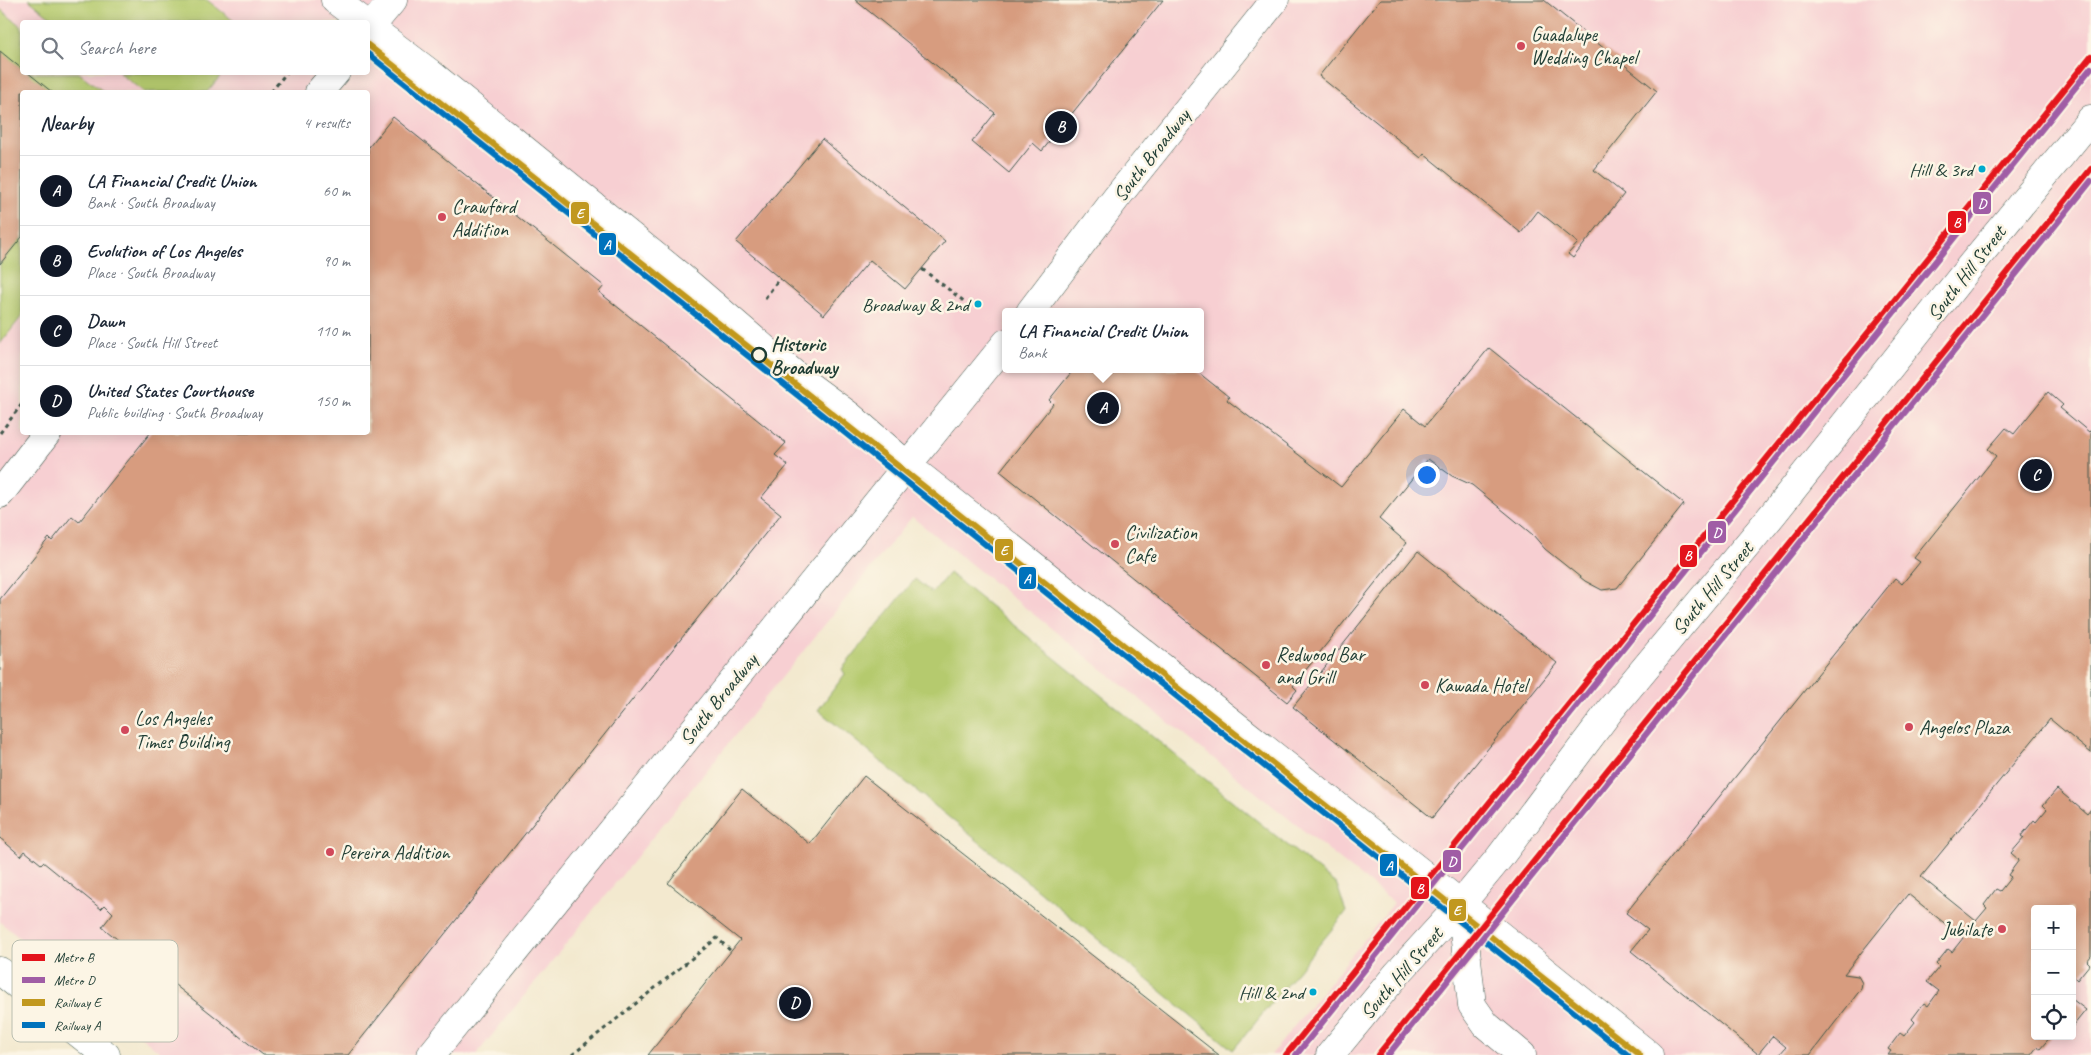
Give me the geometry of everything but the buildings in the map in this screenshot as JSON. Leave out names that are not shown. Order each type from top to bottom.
[{"type":"main road","points":[[335,0],[360,20]]},
{"type":"main road","points":[[370,23],[393,0]]},
{"type":"main road","name":"South Broadway","points":[[1033,308],[1117,197],[1275,0]]},
{"type":"main road","points":[[370,28],[430,73],[680,276],[801,380],[850,416],[908,466],[1649,1055]]},
{"type":"main road","points":[[321,90],[333,75]]},
{"type":"main road","name":"South Hill Street","points":[[1330,1055],[1397,974],[1461,904],[1508,847],[1611,709],[1774,514],[1971,265],[2091,119]]},
{"type":"main road","name":"South Broadway","points":[[431,1055],[1002,348]]},
{"type":"main road","points":[[0,494],[46,435]]},
{"type":"main road","points":[[1461,904],[1472,1005],[1486,1025],[1522,1055]]},
{"type":"main road","points":[[0,971],[12,981]]},
{"type":"main road","points":[[90,1042],[106,1055]]},
{"type":"path","points":[[273,90],[285,75]]},
{"type":"path","points":[[922,269],[965,302]]},
{"type":"path","points":[[765,298],[780,278]]},
{"type":"path","points":[[0,433],[20,407]]},
{"type":"path","points":[[572,1055],[717,938],[731,951]]},
{"type":"shaded area","points":[[0,0],[2091,0],[2091,1055],[1271,1055],[1394,903],[912,517],[476,1055],[164,1055],[148,1042],[178,1042],[178,940],[22,940],[0,922]]},
{"type":"green space","points":[[29,0],[207,0],[232,20],[54,20]]},
{"type":"green space","points":[[0,9],[20,25],[20,67],[0,51]]},
{"type":"green space","points":[[30,75],[82,75],[101,90],[49,90]]},
{"type":"green space","points":[[122,75],[221,75],[209,90],[141,90]]},
{"type":"green space","points":[[20,239],[20,319],[0,344],[0,264]]},
{"type":"green space","points":[[949,573],[1337,885],[1346,912],[1233,1050],[818,710],[845,674],[842,669],[915,579],[932,593]]},
{"type":"metro line","name":"B","points":[[1286,1055],[2091,56]]},
{"type":"metro line","name":"D","points":[[1296,1055],[2091,68]]},
{"type":"metro line","name":"B","points":[[1378,1055],[2091,169]]},
{"type":"metro line","name":"D","points":[[1388,1055],[2091,181]]},
{"type":"rail line","name":"E","points":[[370,47],[1640,1055]]},
{"type":"rail line","name":"A","points":[[370,56],[1628,1055]]},
{"type":"place","name":"Guadalupe Wedding Chapel","points":[[1521,46]]},
{"type":"place","name":"Evolution of Los Angeles","points":[[1061,127]]},
{"type":"place","name":"Hill & 3rd","points":[[1982,169]]},
{"type":"place","name":"Crawford Addition","points":[[442,217]]},
{"type":"place","name":"Broadway & 2nd","points":[[978,304]]},
{"type":"place","name":"Historic Broadway","points":[[759,355]]},
{"type":"place","name":"LA Financial Credit Union","points":[[1103,408]]},
{"type":"place","name":"Dawn","points":[[2036,475]]},
{"type":"place","name":"Civilization Cafe","points":[[1115,544]]},
{"type":"place","name":"Redwood Bar and Grill","points":[[1266,665]]},
{"type":"place","name":"Kawada Hotel","points":[[1425,685]]},
{"type":"place","name":"Angelos Plaza","points":[[1909,727]]},
{"type":"place","name":"Los Angeles Times Building","points":[[125,730]]},
{"type":"place","name":"Pereira Addition","points":[[330,852]]},
{"type":"place","name":"Jubilate","points":[[2002,929]]},
{"type":"place","name":"Hill & 2nd","points":[[1313,992]]},
{"type":"place","name":"United States Courthouse","points":[[795,1003]]}]
